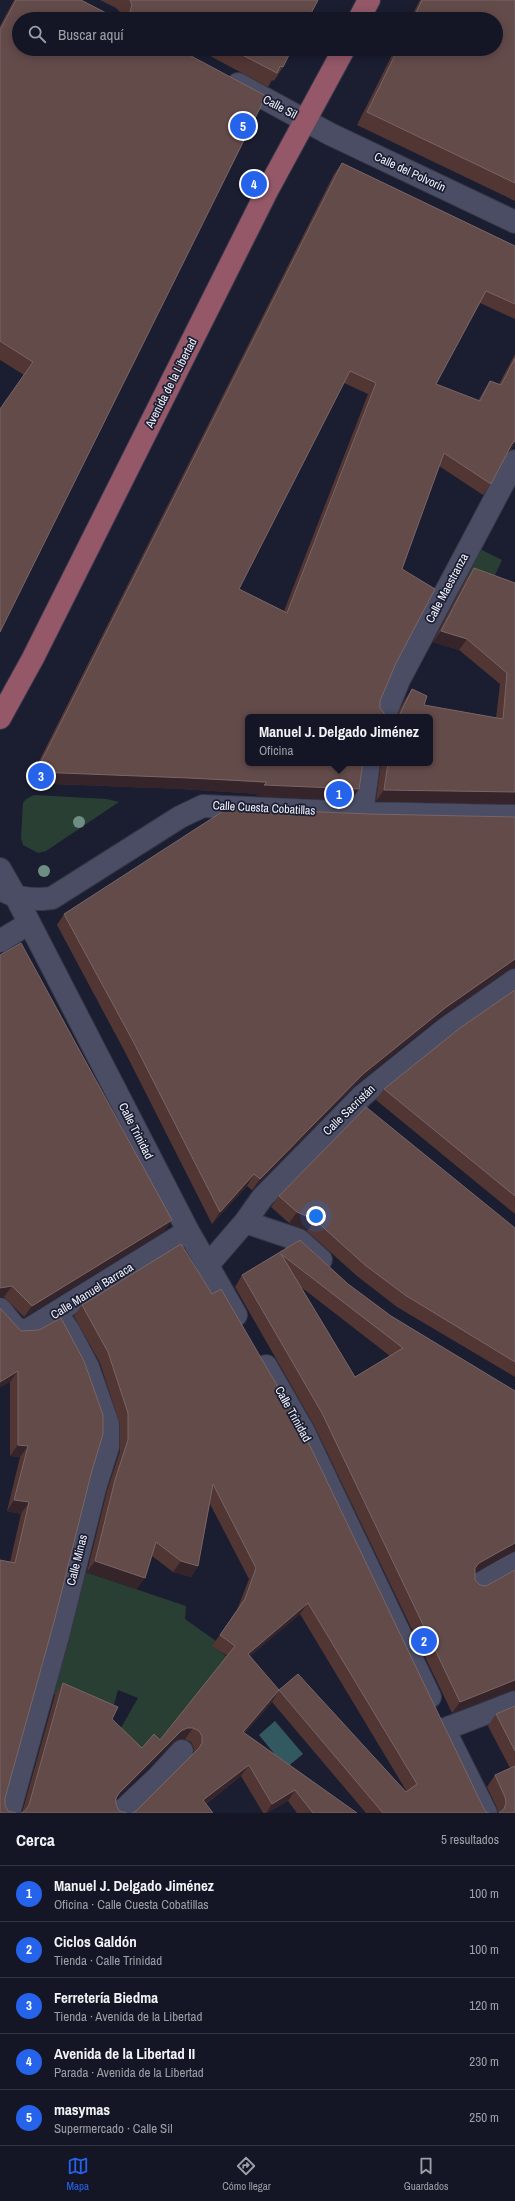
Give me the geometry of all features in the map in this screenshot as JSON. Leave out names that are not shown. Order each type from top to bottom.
[{"type":"main road","points":[[363,12],[370,0]]},
{"type":"main road","name":"Avenida de la Libertad","points":[[0,718],[33,658],[305,120],[340,56]]},
{"type":"street","name":"Calle Sil","points":[[217,74],[305,120]]},
{"type":"street","name":"Calle del Polvorín","points":[[305,120],[515,222]]},
{"type":"street","name":"Calle Maestranza","points":[[385,714],[399,680],[515,461]]},
{"type":"street","points":[[362,813],[369,766]]},
{"type":"street","name":"Calle Cuesta Cobatillas","points":[[4,878],[40,900],[52,898],[180,817],[203,806],[362,813],[515,816]]},
{"type":"street","name":"Calle Trinidad","points":[[4,878],[188,1231],[303,1430],[400,1620],[445,1729],[486,1813]]},
{"type":"street","points":[[0,941],[28,924]]},
{"type":"street","name":"Calle Sacristán","points":[[207,1266],[245,1222],[262,1198],[357,1101],[388,1073],[445,1029],[515,980]]},
{"type":"street","points":[[357,1101],[375,1116]]},
{"type":"street","points":[[245,1222],[299,1240],[338,1276]]},
{"type":"street","name":"Calle Manuel Barraca","points":[[0,1309],[18,1331],[21,1332],[32,1328],[188,1231]]},
{"type":"street","name":"Calle Minas","points":[[6,1808],[58,1636],[95,1488],[108,1447],[108,1424],[88,1367],[69,1331],[57,1313]]},
{"type":"street","points":[[478,1585],[515,1564]]},
{"type":"street","points":[[445,1729],[515,1702]]},
{"type":"street","points":[[120,1813],[158,1777],[182,1751]]},
{"type":"shaded area","points":[[480,549],[502,560],[489,588],[465,579]]},
{"type":"shaded area","points":[[34,795],[107,799],[119,802],[46,851],[38,853],[23,845],[21,838],[23,803],[26,799]]},
{"type":"shaded area","points":[[82,1571],[186,1606],[185,1619],[216,1641],[213,1646],[227,1657],[153,1751],[134,1759],[114,1740],[138,1698],[118,1690],[110,1719],[51,1693]]},
{"type":"shaded area","points":[[275,1721],[303,1754],[286,1768],[259,1735]]},
{"type":"building","points":[[16,0],[81,0],[104,12],[12,12],[12,56],[191,56],[266,96],[0,632],[0,409],[33,362],[0,341],[0,30]]},
{"type":"building","points":[[130,0],[318,0],[312,12],[130,12],[132,5]]},
{"type":"building","points":[[422,0],[515,0],[515,183],[367,112],[395,56],[503,56],[503,12],[416,12]]},
{"type":"building","points":[[244,56],[288,56],[283,67],[280,66],[277,73]]},
{"type":"building","points":[[342,163],[515,246],[515,304],[486,291],[436,384],[480,401],[490,381],[501,385],[515,358],[515,441],[491,484],[444,453],[402,569],[435,589],[396,663],[380,701],[380,708],[385,714],[245,714],[245,766],[363,766],[359,789],[264,785],[267,782],[36,772]],"holes":[[[350,371],[376,383],[287,613],[239,589]]]},
{"type":"building","points":[[474,568],[515,583],[515,792],[384,790],[388,766],[433,766],[433,714],[400,714],[412,689],[427,696],[424,705],[503,719],[507,673],[467,639],[441,631]]},
{"type":"building","points":[[228,808],[370,814],[515,817],[515,959],[445,1008],[363,1074],[260,1179],[254,1174],[220,1212],[134,1043],[64,914]]},
{"type":"building","points":[[21,943],[172,1220],[32,1306],[12,1286],[0,1288],[0,955]]},
{"type":"building","points":[[515,990],[515,1196],[384,1089],[460,1028]]},
{"type":"building","points":[[366,1107],[515,1228],[515,1362],[405,1295],[365,1265],[315,1220],[297,1212],[279,1196]]},
{"type":"building","points":[[300,1240],[348,1284],[391,1316],[515,1391],[515,1543],[479,1563],[475,1568],[475,1580],[480,1585],[486,1586],[515,1570],[515,1680],[460,1702],[322,1413],[242,1275]],"holes":[[[281,1254],[403,1348],[355,1377]]]},
{"type":"building","points":[[181,1244],[212,1294],[221,1289],[300,1425],[483,1807],[486,1812],[489,1813],[383,1813],[279,1690],[243,1732],[357,1813],[313,1813],[295,1790],[272,1804],[249,1765],[203,1800],[213,1813],[132,1813],[136,1811],[199,1748],[202,1743],[202,1736],[199,1731],[193,1728],[187,1728],[181,1731],[119,1793],[116,1798],[116,1804],[119,1811],[127,1813],[21,1813],[25,1811],[29,1805],[63,1683],[118,1707],[112,1719],[142,1748],[154,1734],[160,1740],[235,1646],[220,1635],[245,1599],[256,1568],[213,1484],[198,1566],[181,1561],[156,1542],[145,1578],[95,1561],[115,1480],[128,1440],[128,1413],[108,1352],[82,1305]],"holes":[[[308,1603],[417,1784],[406,1792],[298,1674],[279,1690],[248,1654]]]},
{"type":"building","points":[[0,1308],[21,1331],[39,1330],[61,1318],[84,1361],[103,1415],[103,1434],[91,1474],[54,1622],[5,1798],[5,1805],[8,1811],[16,1813],[0,1813],[0,1560],[15,1563],[29,1502],[14,1500],[28,1446],[18,1445],[18,1371],[0,1382]]},
{"type":"building","points":[[515,1706],[515,1751],[496,1714]]},
{"type":"building","points":[[515,1766],[515,1813],[499,1813],[504,1809],[506,1803],[505,1797],[495,1775]]},
{"type":"place","name":"masymas","points":[[243,126]]},
{"type":"place","name":"Avenida de la Libertad II","points":[[254,184]]},
{"type":"place","name":"Ferretería Biedma","points":[[41,776]]},
{"type":"place","name":"Manuel J. Delgado Jiménez","points":[[339,794]]},
{"type":"place","name":"Ciclos Galdón","points":[[424,1641]]}]
